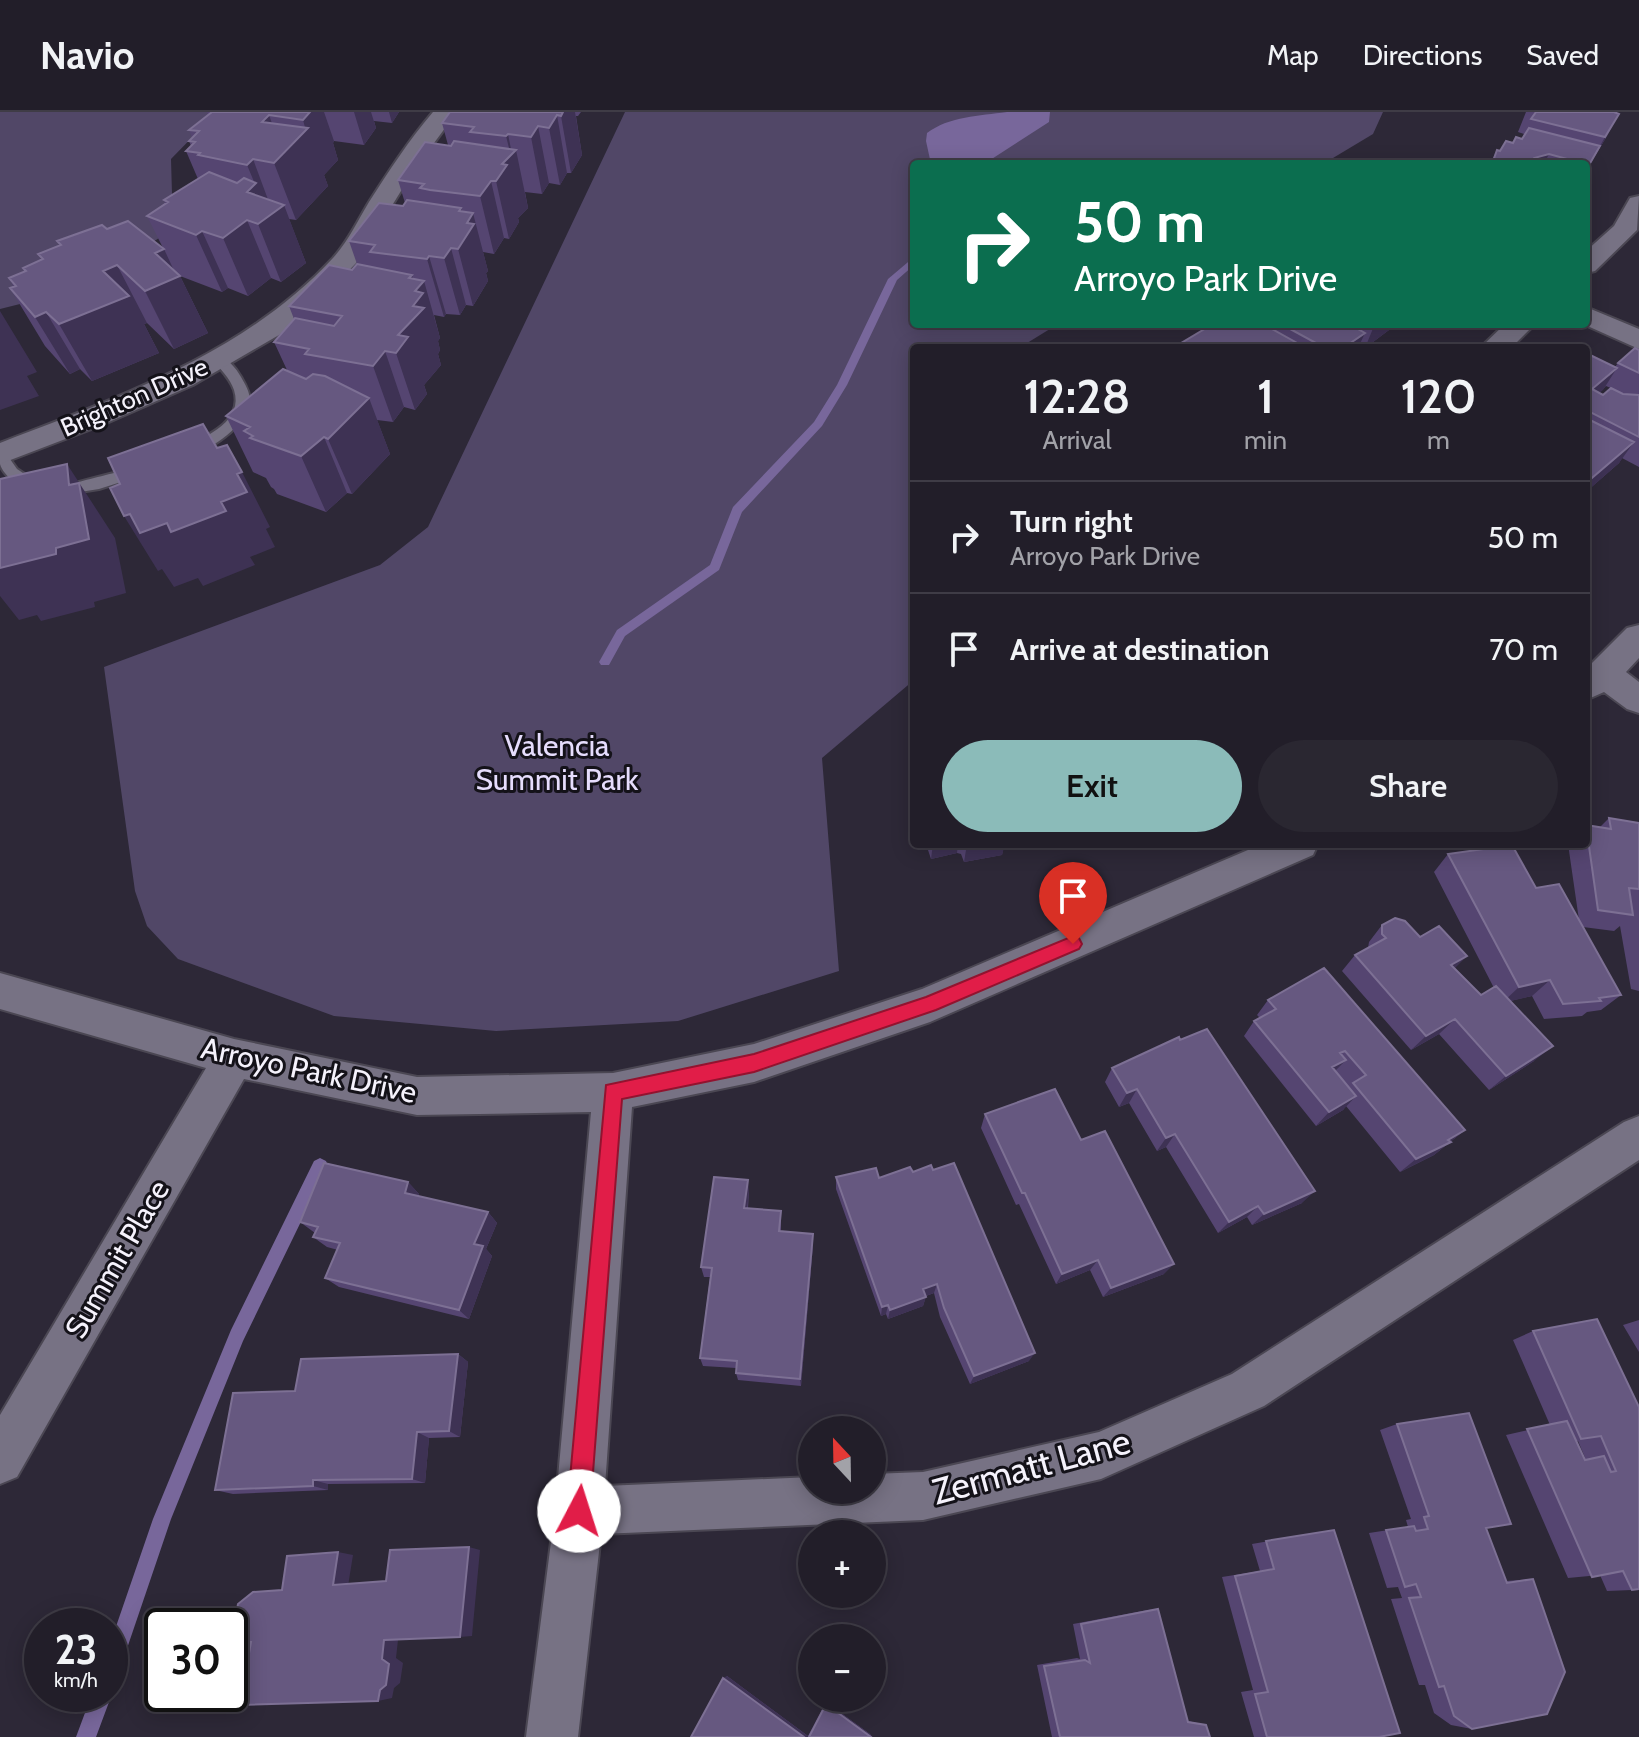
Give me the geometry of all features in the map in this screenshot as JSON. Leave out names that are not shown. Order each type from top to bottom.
[{"type":"street","name":"Brighton Drive","points":[[0,455],[180,382],[261,334],[314,292],[345,261],[413,150],[445,112]]},
{"type":"street","points":[[1590,261],[1624,230],[1639,203]]},
{"type":"street","points":[[1590,317],[1639,340]]},
{"type":"street","points":[[1498,344],[1516,328]]},
{"type":"street","points":[[1639,637],[1595,680],[1639,700]]},
{"type":"street","name":"Arroyo Park Drive","points":[[0,991],[234,1058],[417,1096],[613,1092],[754,1063],[930,1004],[1291,848]]},
{"type":"street","name":"Summit Place","points":[[0,1460],[234,1058]]},
{"type":"street","points":[[552,1737],[579,1511],[613,1092]]},
{"type":"street","name":"Zermatt Lane","points":[[579,1511],[923,1496],[1101,1455],[1248,1390],[1639,1136]]},
{"type":"lane","points":[[0,455],[22,480],[45,490],[99,484],[164,462],[207,442],[234,423],[241,413],[244,393],[238,380],[219,359]]},
{"type":"green space","points":[[0,112],[222,112],[211,118],[171,159],[173,229],[80,289],[0,309]]},
{"type":"green space","name":"Valencia Summit Park","points":[[625,112],[1383,112],[1373,134],[1330,160],[910,160],[910,328],[1052,328],[1026,344],[910,344],[910,683],[822,758],[839,971],[678,1021],[496,1031],[334,1016],[178,959],[147,926],[135,891],[104,667],[380,565],[428,527]]},
{"type":"shaded area","points":[[1050,112],[1049,122],[990,160],[930,160],[927,133],[955,120]]},
{"type":"building","points":[[212,112],[310,112],[303,120],[269,115],[262,122],[308,128],[274,163],[253,159],[247,165],[186,151],[195,142],[189,141],[199,131],[189,130]]},
{"type":"building","points":[[450,112],[563,112],[561,116],[557,115],[549,128],[538,126],[531,137],[470,132],[474,127],[442,123]]},
{"type":"building","points":[[1536,112],[1619,114],[1605,137],[1531,119]]},
{"type":"building","points":[[1529,128],[1600,146],[1590,163],[1590,160],[1571,160],[1549,154],[1533,160],[1493,160],[1497,150],[1500,151],[1506,141],[1513,143],[1516,137],[1522,139]]},
{"type":"building","points":[[454,141],[516,150],[502,164],[507,165],[496,181],[491,181],[480,196],[430,190],[420,188],[424,184],[398,180],[425,142],[451,146]]},
{"type":"building","points":[[209,172],[237,183],[244,178],[256,183],[247,192],[284,205],[258,224],[247,220],[223,238],[202,231],[196,235],[147,216],[168,202],[164,200]]},
{"type":"building","points":[[407,200],[461,208],[459,211],[473,213],[467,223],[474,224],[458,249],[451,248],[444,258],[370,252],[375,245],[349,241],[379,203],[403,206]]},
{"type":"building","points":[[128,221],[164,249],[155,253],[180,276],[145,291],[117,265],[103,271],[129,296],[59,324],[46,312],[35,317],[10,288],[16,286],[9,278],[43,259],[38,254],[61,245],[57,241],[102,225],[107,229]]},
{"type":"building","points":[[357,264],[412,275],[409,278],[424,281],[415,291],[423,293],[413,306],[424,308],[398,335],[408,337],[396,353],[385,351],[373,366],[305,354],[309,349],[274,342],[295,318],[334,326],[342,316],[289,306],[329,265],[352,270]]},
{"type":"building","points":[[1206,328],[1270,328],[1299,344],[1187,344],[1183,342]]},
{"type":"building","points":[[1288,328],[1356,328],[1365,333],[1349,344],[1318,344]]},
{"type":"building","points":[[1635,348],[1639,350],[1639,373],[1618,363]]},
{"type":"building","points":[[1590,355],[1617,368],[1592,389],[1603,395],[1611,388],[1623,394],[1639,395],[1639,437],[1590,412]]},
{"type":"building","points":[[283,369],[306,379],[313,374],[325,376],[369,398],[328,439],[324,437],[301,456],[250,438],[253,436],[244,431],[250,427],[226,416]]},
{"type":"building","points":[[1590,420],[1634,442],[1590,480]]},
{"type":"building","points":[[203,424],[217,448],[227,445],[242,472],[237,474],[247,492],[221,502],[226,511],[171,532],[167,523],[140,533],[130,514],[124,516],[110,488],[120,484],[108,458]]},
{"type":"building","points":[[67,464],[69,485],[79,483],[89,539],[56,548],[56,554],[0,568],[0,479]]},
{"type":"building","points":[[1609,818],[1639,823],[1639,889],[1629,888],[1633,915],[1598,910],[1589,848],[1590,826],[1611,829]]},
{"type":"building","points":[[1514,848],[1536,888],[1559,884],[1621,995],[1599,998],[1601,1001],[1563,1004],[1550,980],[1519,987],[1448,854]]},
{"type":"building","points":[[1395,918],[1405,921],[1420,937],[1439,926],[1467,956],[1451,965],[1481,995],[1496,986],[1553,1046],[1506,1076],[1455,1019],[1426,1036],[1355,955],[1386,938],[1382,934],[1382,925]]},
{"type":"building","points":[[1324,968],[1465,1130],[1448,1140],[1451,1142],[1416,1159],[1353,1083],[1366,1075],[1345,1051],[1340,1053],[1346,1060],[1332,1067],[1356,1096],[1329,1112],[1254,1021],[1276,1009],[1268,1000]]},
{"type":"building","points":[[1207,1029],[1315,1191],[1264,1214],[1258,1206],[1229,1222],[1175,1134],[1166,1138],[1137,1089],[1127,1093],[1112,1068],[1179,1037],[1180,1040]]},
{"type":"building","points":[[1055,1089],[1081,1140],[1105,1131],[1174,1264],[1111,1288],[1098,1260],[1062,1274],[985,1114]]},
{"type":"building","points":[[324,1163],[408,1182],[405,1193],[488,1212],[474,1244],[483,1246],[459,1310],[325,1278],[340,1243],[313,1237],[318,1227],[300,1222]]},
{"type":"building","points":[[954,1163],[1035,1353],[974,1376],[944,1308],[937,1284],[923,1289],[926,1297],[890,1310],[888,1305],[882,1307],[836,1177],[876,1168],[879,1178],[910,1167],[913,1172],[931,1165],[933,1170]]},
{"type":"building","points":[[714,1177],[748,1180],[744,1208],[781,1211],[779,1231],[813,1234],[800,1379],[736,1373],[737,1361],[700,1358],[712,1268],[701,1267]]},
{"type":"building","points":[[1597,1319],[1639,1407],[1639,1589],[1632,1590],[1623,1571],[1592,1577],[1527,1429],[1567,1421],[1585,1460],[1604,1456],[1611,1472],[1616,1471],[1601,1436],[1581,1439],[1533,1331]]},
{"type":"building","points":[[458,1354],[449,1431],[417,1432],[412,1479],[313,1480],[313,1486],[215,1490],[233,1393],[295,1391],[301,1359]]},
{"type":"building","points":[[1469,1413],[1511,1524],[1486,1528],[1507,1583],[1533,1579],[1565,1672],[1547,1714],[1472,1729],[1454,1716],[1444,1686],[1439,1687],[1409,1598],[1421,1597],[1416,1584],[1405,1587],[1386,1530],[1414,1526],[1416,1531],[1428,1529],[1424,1517],[1429,1516],[1397,1424]]},
{"type":"building","points":[[1334,1530],[1400,1733],[1379,1737],[1267,1737],[1255,1694],[1268,1692],[1235,1576],[1274,1569],[1266,1541]]},
{"type":"building","points":[[469,1547],[460,1637],[384,1640],[382,1659],[389,1664],[386,1685],[380,1690],[378,1701],[248,1705],[251,1642],[248,1642],[248,1608],[237,1608],[238,1604],[253,1592],[282,1590],[287,1556],[338,1552],[333,1585],[386,1581],[390,1550]]},
{"type":"building","points":[[1158,1609],[1188,1722],[1206,1725],[1210,1737],[1060,1737],[1044,1666],[1085,1660],[1090,1663],[1081,1624]]},
{"type":"building","points":[[723,1678],[804,1737],[691,1737]]},
{"type":"building","points":[[822,1712],[837,1712],[871,1737],[809,1737]]},
{"type":"waterway","points":[[605,662],[621,633],[715,567],[737,510],[818,424],[842,385],[893,279],[910,264]]},
{"type":"waterway","points":[[128,1619],[162,1519],[237,1336],[320,1166]]},
{"type":"waterway","points":[[86,1737],[95,1712]]},
{"type":"route","points":[[579,1511],[613,1092],[754,1063],[930,1004],[1073,944]]}]
